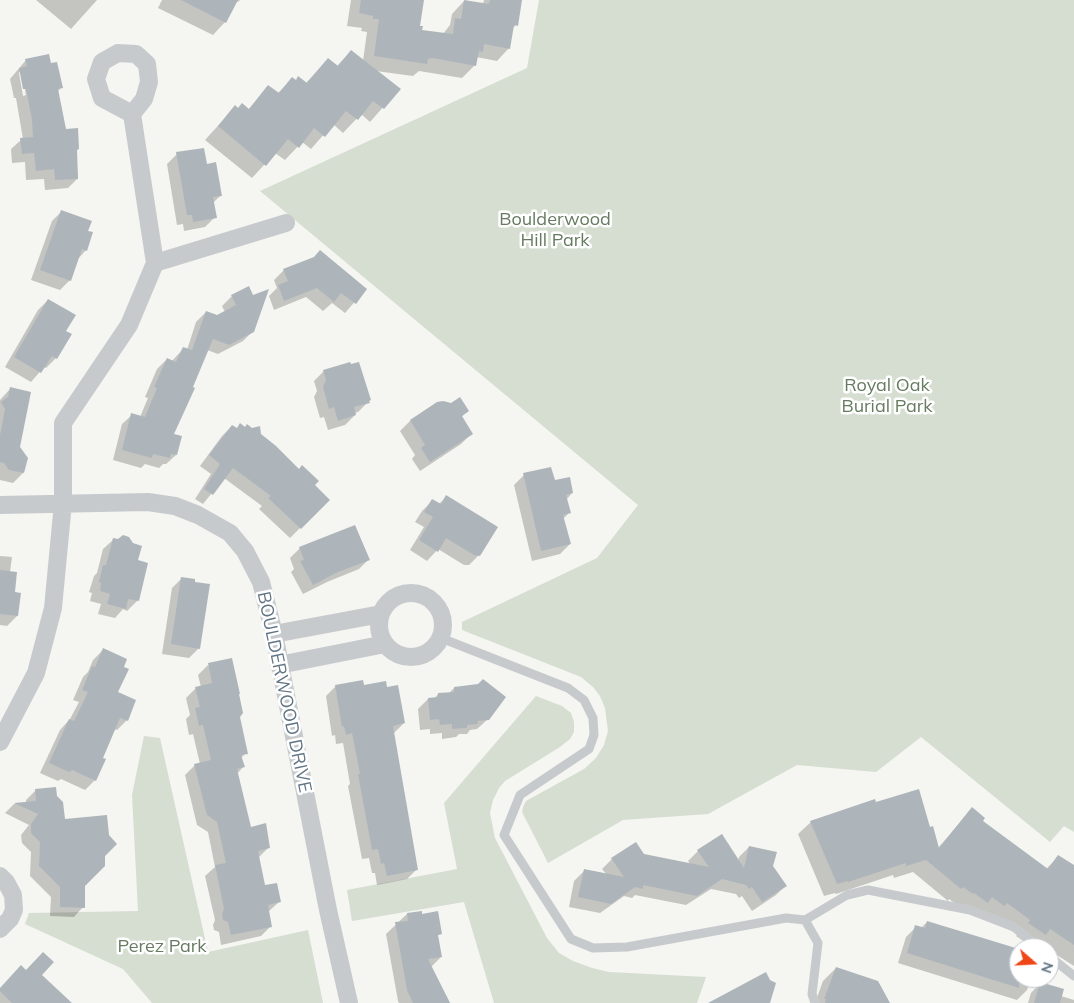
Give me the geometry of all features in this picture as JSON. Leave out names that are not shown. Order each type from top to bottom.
[{"type":"street","points":[[0,742],[36,673],[53,608],[62,503],[63,423],[129,326],[155,263],[132,114]]},
{"type":"street","points":[[155,263],[286,223]]},
{"type":"street","name":"BOULDERWOOD DRIVE","points":[[0,505],[148,502],[175,506],[198,515],[230,533],[245,551],[261,582],[274,634],[328,910],[349,1003]]},
{"type":"street","points":[[406,593],[418,593],[429,597],[437,605],[442,615],[444,627],[441,638],[435,648],[426,654],[414,657],[393,652],[385,644],[379,629],[381,614],[386,604],[395,597],[406,593]]},
{"type":"street","points":[[274,634],[381,614]]},
{"type":"street","points":[[279,665],[385,644]]},
{"type":"street","points":[[0,876],[6,882],[13,895],[14,910],[10,920],[0,929]]},
{"type":"lane","points":[[441,638],[568,688],[584,700],[592,718],[594,736],[588,749],[520,795],[504,835],[571,939],[593,948],[627,947],[786,918],[805,920],[847,895],[868,890],[970,910],[1014,927],[1028,938]]},
{"type":"lane","points":[[805,920],[818,943],[812,994],[816,1003]]},
{"type":"lane","points":[[1059,964],[1074,976]]},
{"type":"green space","points":[[539,0],[1074,0],[1074,832],[1064,826],[1050,842],[921,737],[876,772],[797,765],[708,814],[623,820],[548,863],[522,812],[523,807],[526,801],[584,769],[596,758],[604,745],[608,731],[605,708],[600,696],[581,677],[462,630],[462,622],[597,558],[638,505],[260,191],[527,68]]},
{"type":"green space","points":[[536,696],[562,706],[571,713],[574,722],[574,732],[570,739],[560,747],[505,781],[493,800],[490,813],[495,838],[547,938],[559,953],[592,968],[609,972],[706,977],[697,1003],[494,1003],[464,902],[352,921],[347,890],[457,869],[444,803]]},
{"type":"green space","name":"Perez Park","points":[[144,736],[160,738],[208,952],[308,930],[323,1003],[152,1003],[123,969],[25,924],[29,913],[138,911],[132,795]]},
{"type":"building","points":[[181,0],[238,0],[226,23]]},
{"type":"building","points":[[361,0],[424,0],[420,26],[423,26],[422,30],[453,34],[455,18],[461,19],[464,0],[489,4],[490,0],[522,0],[518,26],[514,25],[510,49],[484,44],[483,52],[479,51],[476,66],[433,58],[428,59],[427,64],[374,56],[379,19],[373,19],[373,16],[359,13]]},
{"type":"building","points":[[351,50],[401,89],[384,109],[373,101],[358,120],[346,111],[325,137],[314,128],[299,148],[288,139],[266,166],[218,126],[235,105],[238,108],[242,103],[249,109],[268,85],[279,93],[292,77],[296,80],[298,76],[307,83],[328,58],[338,66]]},
{"type":"building","points":[[49,54],[51,63],[57,62],[63,88],[58,89],[66,129],[78,128],[78,179],[55,180],[54,169],[36,171],[34,153],[22,154],[20,138],[33,137],[26,89],[23,89],[19,68],[27,66],[25,59]]},
{"type":"building","points":[[204,148],[207,164],[216,162],[222,196],[213,197],[217,218],[193,222],[192,215],[187,215],[176,152]]},
{"type":"building","points":[[61,210],[92,221],[88,231],[93,232],[87,251],[82,249],[71,281],[40,270]]},
{"type":"building","points":[[320,250],[367,289],[356,304],[341,293],[334,302],[317,288],[284,301],[278,285],[288,281],[283,269],[314,257]]},
{"type":"building","points":[[249,286],[253,295],[269,289],[254,332],[229,345],[213,339],[193,387],[195,388],[174,434],[182,436],[177,455],[171,454],[170,458],[153,454],[152,458],[122,450],[131,413],[145,417],[157,388],[154,387],[167,358],[176,362],[183,347],[192,350],[206,311],[217,315],[236,305],[231,295]]},
{"type":"building","points":[[48,299],[76,315],[66,331],[72,334],[57,359],[52,356],[41,373],[14,357]]},
{"type":"building","points":[[350,362],[351,364],[359,362],[371,400],[369,401],[370,403],[354,407],[356,415],[338,421],[334,407],[329,409],[323,387],[326,380],[323,370]]},
{"type":"building","points":[[10,387],[31,392],[20,447],[28,458],[24,473],[9,470],[4,463],[0,462],[0,435],[5,409],[1,402],[8,397]]},
{"type":"building","points":[[460,397],[469,411],[462,416],[473,434],[430,462],[421,448],[425,445],[410,420],[437,402],[451,403]]},
{"type":"building","points":[[240,423],[245,427],[247,424],[252,428],[260,426],[261,434],[299,469],[302,465],[319,481],[315,485],[330,500],[301,529],[268,498],[271,496],[233,468],[213,495],[204,489],[220,464],[209,455],[232,425],[237,428]]},
{"type":"building","points":[[551,467],[555,480],[570,477],[573,493],[566,495],[571,513],[563,515],[571,544],[541,551],[523,473]]},
{"type":"building","points":[[446,495],[498,527],[480,556],[474,555],[446,538],[438,552],[419,540],[433,517],[424,512],[432,499],[441,504]]},
{"type":"building","points":[[355,525],[370,560],[338,572],[313,585],[300,561],[304,560],[299,547]]},
{"type":"building","points":[[123,535],[129,537],[133,543],[142,546],[138,560],[148,563],[139,601],[128,599],[126,609],[107,604],[110,594],[100,591],[101,583],[99,582],[103,565],[106,565],[113,538],[118,539]]},
{"type":"building","points":[[0,570],[17,572],[15,592],[21,593],[18,616],[0,614]]},
{"type":"building","points":[[181,577],[195,579],[195,582],[210,584],[200,649],[171,644]]},
{"type":"building","points":[[103,648],[127,659],[124,667],[129,669],[118,692],[136,700],[128,721],[120,718],[103,758],[106,759],[96,781],[72,770],[69,772],[49,763],[69,719],[74,721],[88,692],[82,690],[92,666],[95,667]]},
{"type":"building","points":[[232,658],[240,694],[243,713],[240,717],[248,754],[241,755],[245,767],[237,769],[251,827],[266,823],[270,848],[258,851],[265,885],[277,883],[281,902],[268,905],[272,927],[231,935],[228,922],[223,920],[222,914],[224,909],[215,865],[226,863],[217,822],[207,815],[194,764],[211,760],[203,725],[199,726],[195,708],[200,707],[195,687],[212,683],[208,663]]},
{"type":"building","points":[[483,679],[506,697],[489,720],[477,721],[478,724],[467,725],[467,728],[452,729],[452,724],[440,725],[439,719],[430,720],[428,698],[438,697],[438,693],[454,692],[454,687],[478,684]]},
{"type":"building","points":[[363,680],[364,685],[386,681],[387,687],[398,685],[405,723],[393,726],[418,870],[387,876],[384,863],[381,864],[378,849],[372,850],[352,733],[346,735],[344,726],[342,727],[335,685]]},
{"type":"building","points":[[56,787],[57,796],[63,802],[65,819],[107,815],[109,835],[117,844],[105,856],[105,866],[85,886],[85,908],[60,907],[60,887],[39,866],[40,842],[31,833],[31,824],[38,814],[14,803],[36,801],[35,789]]},
{"type":"building","points":[[919,789],[930,827],[933,826],[939,848],[972,807],[985,818],[983,821],[1048,869],[1058,855],[1074,865],[1074,945],[1050,929],[1046,935],[1028,923],[1030,920],[1007,903],[1004,906],[992,897],[988,903],[963,887],[961,889],[926,860],[906,866],[906,863],[837,884],[810,821],[875,799],[876,802]]},
{"type":"building","points":[[722,834],[744,868],[749,846],[777,852],[773,866],[787,886],[762,902],[752,887],[749,889],[746,885],[722,879],[697,896],[643,885],[643,889],[635,887],[611,904],[578,897],[584,869],[624,877],[611,858],[636,842],[644,854],[709,867],[697,850]]},
{"type":"building","points":[[422,911],[422,914],[438,911],[442,934],[438,935],[442,957],[428,959],[450,1003],[413,1003],[407,990],[395,922],[408,921],[407,913]]},
{"type":"building","points":[[927,921],[1009,946],[1009,985],[907,953],[915,925],[925,928]]},
{"type":"building","points":[[43,952],[54,962],[42,975],[72,1003],[12,1003],[0,991],[0,988],[21,965],[26,970]]},
{"type":"building","points":[[836,967],[878,981],[890,1003],[825,1003],[826,999],[824,999]]},
{"type":"building","points":[[766,972],[770,980],[776,983],[770,1003],[708,1003]]},
{"type":"building","points":[[1038,988],[1064,989],[1060,1003],[1034,1003]]},
{"type":"park label","name":"Boulderwood Hill Park","points":[[555,230]]},
{"type":"park label","name":"Royal Oak Burial Park","points":[[887,396]]}]
